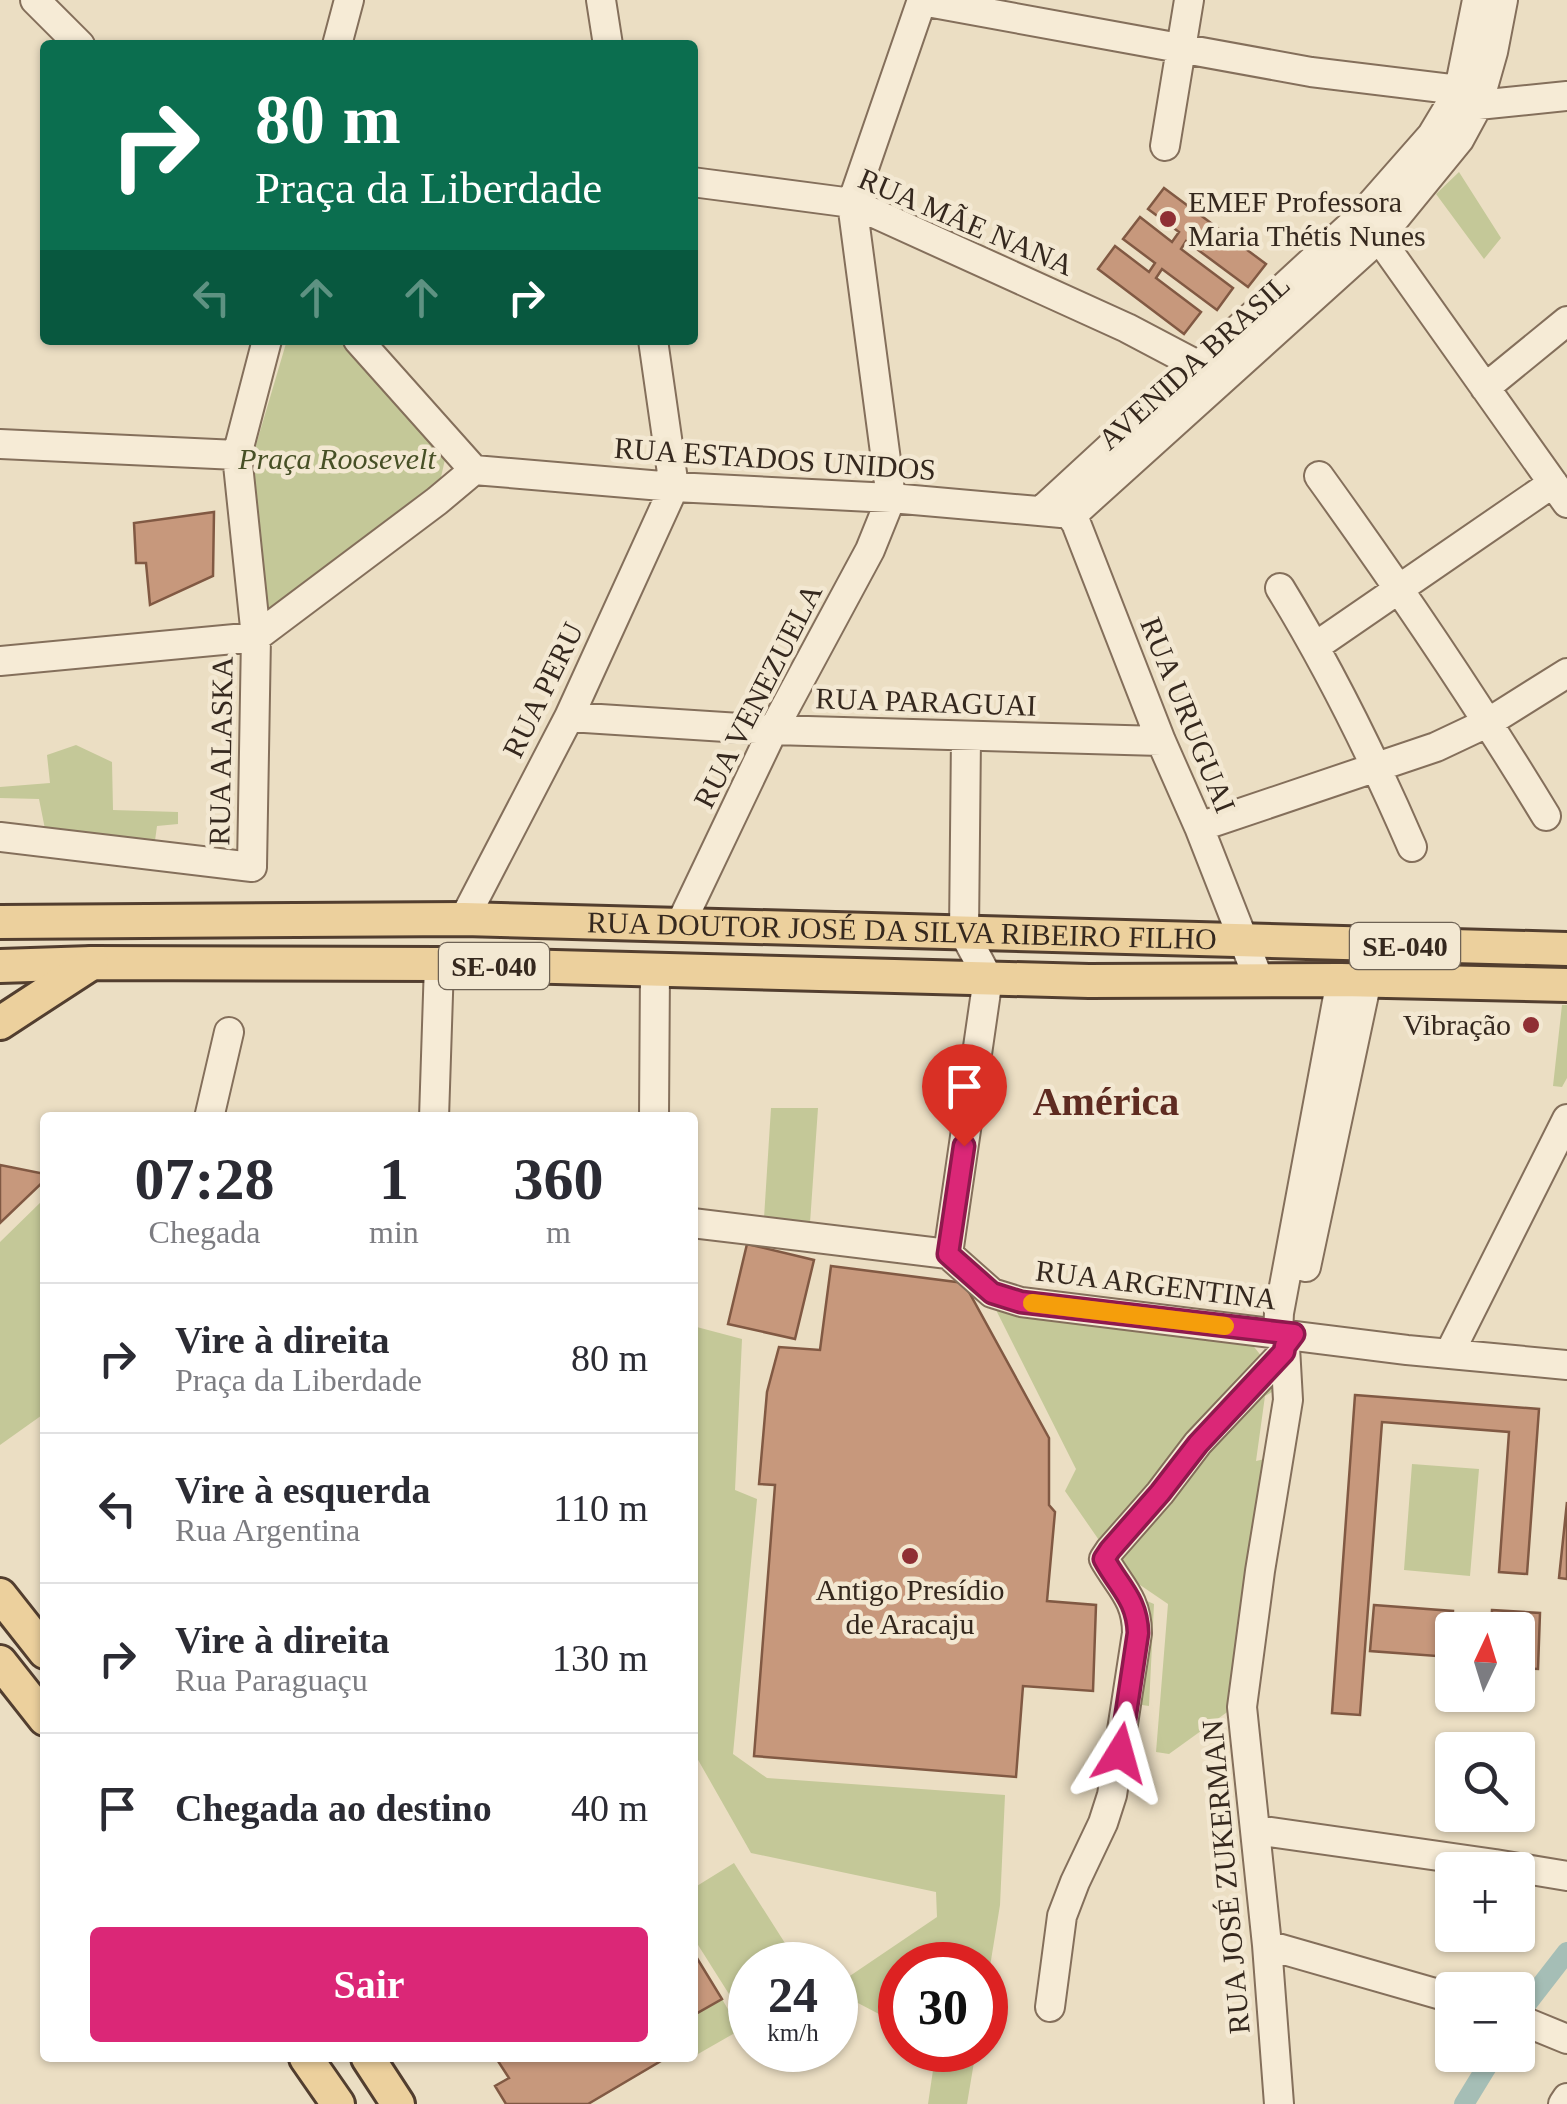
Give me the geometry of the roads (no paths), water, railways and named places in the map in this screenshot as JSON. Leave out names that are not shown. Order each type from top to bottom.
[{"type":"main road","name":"RUA DOUTOR JOSÉ DA SILVA RIBEIRO FILHO","points":[[0,922],[464,918],[1567,949]]},
{"type":"main road","points":[[0,1023],[92,963]]},
{"type":"main road","name":"RUA DOUTOR JOSÉ DA SILVA RIBEIRO FILHO","points":[[0,966],[438,964],[1089,981],[1354,980],[1567,985]]},
{"type":"main road","points":[[0,1595],[40,1646]]},
{"type":"main road","points":[[0,1662],[40,1714]]},
{"type":"main road","points":[[309,2062],[338,2104]]},
{"type":"main road","points":[[371,2062],[398,2104]]},
{"type":"street","points":[[35,0],[75,40]]},
{"type":"street","points":[[338,40],[349,0]]},
{"type":"street","points":[[601,0],[607,40]]},
{"type":"street","points":[[1165,146],[1190,0]]},
{"type":"street","name":"AVENIDA BRASIL","points":[[1468,98],[1477,0]]},
{"type":"street","name":"AVENIDA BRASIL","points":[[1071,516],[1450,152],[1468,98],[1494,52],[1503,0]]},
{"type":"street","points":[[891,498],[852,203],[922,1],[1180,50],[1468,98],[1567,96]]},
{"type":"street","name":"RUA MÃE NANA","points":[[698,183],[852,203],[1127,328],[1199,366]]},
{"type":"street","points":[[1316,646],[1401,589],[1560,493],[1369,228]]},
{"type":"street","name":"AVENIDA BRASIL","points":[[1042,510],[1199,366],[1369,228]]},
{"type":"street","points":[[1485,388],[1567,321]]},
{"type":"street","points":[[0,444],[237,455],[265,345]]},
{"type":"street","points":[[0,662],[256,637],[474,470],[362,345]]},
{"type":"street","points":[[653,345],[674,486]]},
{"type":"street","name":"RUA ALASKA","points":[[0,837],[252,867],[256,637],[237,455]]},
{"type":"street","name":"RUA ESTADOS UNIDOS","points":[[474,470],[891,498],[1042,510],[1071,516]]},
{"type":"street","points":[[1318,476],[1401,589],[1546,816]]},
{"type":"street","name":"RUA PERU","points":[[464,918],[569,717],[674,486]]},
{"type":"street","name":"RUA VENEZUELA","points":[[681,924],[772,730],[870,550],[891,498]]},
{"type":"street","name":"RUA URUGUAI","points":[[1071,516],[1259,980]]},
{"type":"street","points":[[1280,588],[1316,646],[1377,766],[1412,847]]},
{"type":"street","points":[[1200,827],[1436,747],[1489,722],[1567,673]]},
{"type":"street","name":"RUA PARAGUAI","points":[[569,717],[772,730],[1161,741]]},
{"type":"street","points":[[698,1224],[948,1254],[988,978],[964,933],[966,736]]},
{"type":"street","points":[[434,1112],[438,964]]},
{"type":"street","points":[[654,1112],[655,970]]},
{"type":"street","name":"RUA JOSÉ ZUKERMAN","points":[[1279,2104],[1242,1707],[1288,1400],[1285,1341],[1278,1313],[1354,980]]},
{"type":"street","points":[[210,1112],[229,1032]]},
{"type":"street","points":[[1449,1354],[1554,1175],[1567,1119]]},
{"type":"street","name":"RUA ARGENTINA","points":[[948,1254],[992,1293],[1021,1302],[1285,1341],[1567,1365]]},
{"type":"street","points":[[1050,2007],[1062,1916],[1112,1795],[1138,1633],[1130,1596],[1104,1559],[1285,1341]]},
{"type":"street","points":[[1256,1830],[1567,1876]]},
{"type":"street","points":[[1267,1945],[1435,1993]]},
{"type":"street","points":[[1535,2026],[1567,2039]]},
{"type":"waterway","points":[[1535,1993],[1567,1952]]},
{"type":"waterway","points":[[1464,2104],[1484,2072]]},
{"type":"place","name":"EMEF Professora Maria Thétis Nunes","points":[[1168,219]]},
{"type":"place","name":"Vibração","points":[[1531,1025]]},
{"type":"place","name":"Antigo Presídio de Aracaju","points":[[910,1556]]},
{"type":"district","name":"América","points":[[1106,1101]]},
{"type":"park label","name":"Praça Roosevelt","points":[[337,459]]}]
